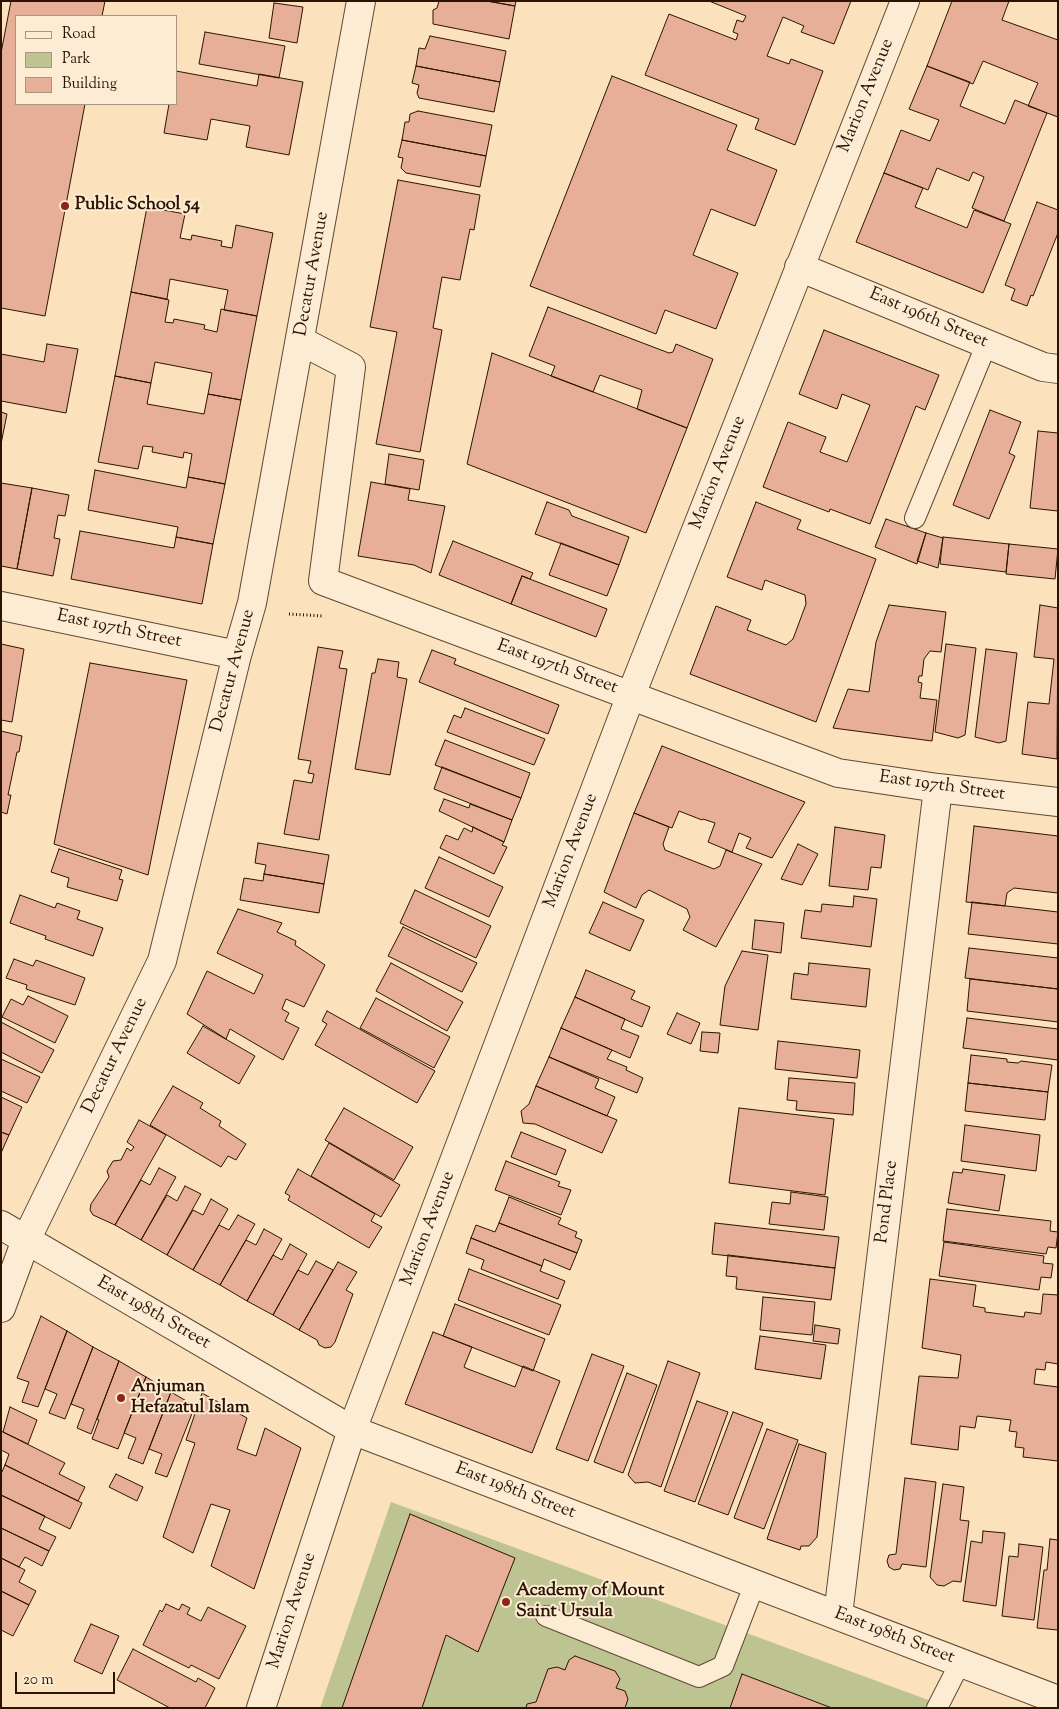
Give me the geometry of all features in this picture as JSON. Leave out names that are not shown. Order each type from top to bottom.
[{"type":"street","name":"Decatur Avenue","points":[[1,1308],[26,1240],[162,961],[237,655],[252,603],[301,341],[361,1]]},
{"type":"street","name":"Marion Avenue","points":[[261,1708],[352,1430],[631,695],[905,1]]},
{"type":"street","name":"East 196th Street","points":[[799,267],[1043,367],[1058,369]]},
{"type":"street","name":"East 197th Street","points":[[301,341],[350,367],[323,581],[838,772],[938,788],[1058,802]]},
{"type":"street","name":"East 197th Street","points":[[1,606],[237,655]]},
{"type":"street","name":"Pond Place","points":[[838,1615],[938,788]]},
{"type":"street","name":"East 198th Street","points":[[1,1225],[352,1430],[1058,1700]]},
{"type":"lane","points":[[915,518],[987,343]]},
{"type":"lane","points":[[546,1616],[699,1677],[723,1666],[755,1584]]},
{"type":"lane","points":[[937,1708],[960,1663]]},
{"type":"path","points":[[289,614],[331,618]]},
{"type":"green space","name":"Academy of Mount Saint Ursula","points":[[391,1502],[950,1708],[320,1708]]},
{"type":"building","points":[[11,1],[105,1],[102,15],[15,15],[15,105],[85,105],[45,316],[1,308],[1,53]]},
{"type":"building","points":[[439,1],[487,1],[515,6],[509,39],[433,24],[433,10],[437,8]]},
{"type":"building","points":[[487,1],[516,1],[515,6]]},
{"type":"building","points":[[709,1],[851,1],[834,44],[801,32],[804,26],[783,17],[767,56],[789,64],[791,59],[823,71],[795,145],[755,129],[759,119],[645,75],[669,14],[736,40],[738,34],[733,32],[737,20],[743,22],[746,16]]},
{"type":"building","points":[[952,1],[1009,1],[1002,20],[1058,40],[1058,117],[1028,106],[1038,83],[983,61],[973,84],[927,66]]},
{"type":"building","points":[[274,3],[303,7],[297,43],[269,38]]},
{"type":"building","points":[[205,32],[285,46],[279,78],[199,64]]},
{"type":"building","points":[[430,36],[506,51],[500,82],[416,66],[419,48],[425,49]]},
{"type":"building","points":[[416,66],[500,82],[494,112],[419,98],[417,93],[419,85],[412,83]]},
{"type":"building","points":[[927,66],[970,82],[960,106],[1005,124],[1015,100],[1047,113],[1004,221],[972,208],[984,177],[973,172],[969,181],[937,168],[928,190],[884,173],[901,130],[930,141],[939,120],[909,109]]},
{"type":"building","points":[[178,71],[257,86],[259,74],[303,82],[289,155],[246,147],[250,126],[211,119],[207,140],[164,133],[169,105],[178,105]]},
{"type":"building","points":[[612,76],[737,125],[727,150],[777,170],[755,226],[711,209],[693,255],[738,273],[716,329],[665,310],[656,334],[530,286]]},
{"type":"building","points":[[418,111],[492,125],[486,156],[402,140],[405,122],[409,122],[410,114]]},
{"type":"building","points":[[402,140],[486,156],[480,187],[406,173],[401,168],[403,158],[398,157]]},
{"type":"building","points":[[884,173],[923,188],[915,207],[967,228],[974,210],[1011,224],[983,293],[856,242]]},
{"type":"building","points":[[398,180],[480,195],[474,230],[470,229],[460,280],[442,277],[433,328],[442,330],[420,452],[376,444],[397,332],[370,327]]},
{"type":"building","points":[[1037,202],[1058,210],[1058,233],[1033,296],[1031,295],[1027,306],[1011,300],[1015,289],[1005,285]]},
{"type":"building","points":[[147,207],[185,214],[180,238],[191,240],[192,235],[222,241],[221,246],[232,248],[236,225],[273,233],[257,316],[224,310],[228,290],[170,279],[167,299],[131,292]]},
{"type":"building","points":[[131,292],[169,300],[165,322],[173,323],[174,319],[205,325],[204,329],[217,332],[221,309],[257,316],[241,400],[208,394],[212,373],[155,362],[151,383],[115,376]]},
{"type":"building","points":[[548,307],[669,353],[673,352],[676,344],[713,359],[687,428],[637,409],[642,390],[600,375],[593,392],[551,376],[555,366],[529,356]]},
{"type":"building","points":[[824,330],[939,375],[925,410],[916,406],[870,524],[830,509],[829,512],[763,487],[788,422],[826,437],[820,452],[847,462],[870,405],[842,394],[837,409],[799,394]]},
{"type":"building","points":[[47,344],[78,349],[66,413],[1,401],[1,354],[44,362]]},
{"type":"building","points":[[492,353],[687,428],[646,533],[467,464]]},
{"type":"building","points":[[115,376],[151,383],[147,404],[204,414],[208,394],[241,400],[225,484],[188,477],[192,454],[184,452],[183,458],[152,452],[153,447],[143,446],[138,469],[98,462]]},
{"type":"building","points":[[990,410],[1021,422],[1009,453],[1015,456],[989,519],[953,505]]},
{"type":"building","points":[[1,412],[7,414],[1,444]]},
{"type":"building","points":[[1038,431],[1058,433],[1058,511],[1030,508]]},
{"type":"building","points":[[389,454],[424,460],[419,490],[385,484]]},
{"type":"building","points":[[95,470],[186,488],[188,477],[225,484],[213,544],[176,537],[178,527],[88,510]]},
{"type":"building","points":[[371,482],[410,489],[408,500],[445,506],[431,573],[414,565],[358,556]]},
{"type":"building","points":[[1,483],[32,488],[17,569],[1,566]]},
{"type":"building","points":[[32,488],[69,495],[65,516],[58,515],[54,538],[60,539],[53,576],[17,569]]},
{"type":"building","points":[[547,502],[569,510],[572,516],[629,537],[619,565],[535,534]]},
{"type":"building","points":[[756,502],[801,520],[797,529],[876,559],[816,722],[690,674],[716,606],[751,620],[747,630],[786,645],[793,639],[806,604],[805,595],[765,580],[762,590],[727,577]]},
{"type":"building","points":[[886,519],[926,533],[917,564],[875,547]]},
{"type":"building","points":[[80,531],[174,548],[176,537],[213,544],[202,604],[71,579]]},
{"type":"building","points":[[926,533],[943,538],[938,568],[917,561]]},
{"type":"building","points":[[943,537],[1009,544],[1006,572],[940,564]]},
{"type":"building","points":[[453,541],[533,573],[530,579],[522,576],[511,604],[439,575]]},
{"type":"building","points":[[561,543],[619,565],[607,596],[549,575]]},
{"type":"building","points":[[1009,544],[1058,549],[1055,579],[1006,574]]},
{"type":"building","points":[[522,576],[607,609],[596,637],[511,604]]},
{"type":"building","points":[[889,605],[946,612],[941,652],[930,651],[924,659],[922,676],[919,676],[918,682],[922,683],[920,698],[937,700],[932,741],[833,728],[848,689],[869,692],[876,642]]},
{"type":"building","points":[[1040,605],[1058,608],[1057,759],[1022,754],[1028,702],[1049,704],[1054,659],[1034,657]]},
{"type":"building","points":[[1,644],[24,649],[12,722],[1,720]]},
{"type":"building","points":[[946,644],[976,648],[965,735],[958,738],[935,732]]},
{"type":"building","points":[[318,647],[343,651],[339,668],[347,669],[319,840],[284,834],[294,780],[312,783],[314,774],[308,773],[311,761],[298,759]]},
{"type":"building","points":[[986,649],[1017,653],[1006,741],[999,743],[975,737]]},
{"type":"building","points":[[432,650],[456,659],[454,664],[559,705],[548,734],[419,682]]},
{"type":"building","points":[[378,659],[399,662],[397,677],[407,679],[390,775],[355,769],[372,673],[375,673]]},
{"type":"building","points":[[90,663],[187,680],[148,875],[54,844]]},
{"type":"building","points":[[465,708],[545,739],[534,765],[447,732],[454,715],[461,718]]},
{"type":"building","points":[[1,731],[22,736],[8,795],[11,795],[7,814],[1,812]]},
{"type":"building","points":[[445,740],[530,773],[521,798],[435,765]]},
{"type":"building","points":[[662,746],[805,802],[772,858],[746,848],[751,838],[739,833],[732,852],[708,842],[715,823],[679,811],[672,828],[634,813]]},
{"type":"building","points":[[442,767],[521,798],[512,820],[434,789]]},
{"type":"building","points":[[444,799],[469,808],[470,804],[512,820],[504,842],[439,811]]},
{"type":"building","points":[[634,813],[669,827],[663,844],[665,850],[714,869],[720,866],[726,850],[762,864],[716,947],[683,930],[690,917],[687,909],[649,890],[642,895],[636,908],[604,892]]},
{"type":"building","points":[[974,826],[1058,836],[1058,893],[1014,888],[1007,893],[1005,906],[966,902]]},
{"type":"building","points":[[473,827],[504,842],[502,845],[507,847],[494,874],[440,848],[446,835],[458,840],[464,828],[472,832]]},
{"type":"building","points":[[835,827],[885,835],[881,868],[871,867],[868,890],[829,886]]},
{"type":"building","points":[[258,843],[329,855],[324,884],[264,874],[266,865],[255,863]]},
{"type":"building","points":[[798,844],[818,854],[802,885],[781,879]]},
{"type":"building","points":[[59,849],[122,870],[119,879],[123,880],[117,901],[67,887],[69,878],[51,872]]},
{"type":"building","points":[[439,857],[503,887],[489,917],[425,888]]},
{"type":"building","points":[[264,874],[324,884],[319,913],[240,900],[244,878],[263,881]]},
{"type":"building","points":[[415,890],[491,926],[476,958],[400,923]]},
{"type":"building","points":[[20,895],[55,908],[57,903],[80,911],[77,919],[103,928],[93,956],[45,939],[46,936],[10,923]]},
{"type":"building","points":[[854,896],[877,899],[871,947],[801,938],[805,910],[821,912],[822,904],[853,907]]},
{"type":"building","points":[[603,902],[644,920],[630,951],[589,933]]},
{"type":"building","points":[[972,902],[1058,912],[1058,944],[968,934]]},
{"type":"building","points":[[238,909],[282,923],[277,932],[296,941],[295,945],[325,965],[304,1007],[286,999],[282,1009],[289,1013],[285,1021],[299,1028],[283,1060],[230,1029],[226,1039],[187,1014],[207,971],[254,994],[263,975],[217,953]]},
{"type":"building","points":[[755,920],[784,923],[781,953],[752,949]]},
{"type":"building","points":[[403,927],[477,963],[462,992],[388,956]]},
{"type":"building","points":[[969,948],[1058,958],[1058,989],[965,978]]},
{"type":"building","points":[[742,951],[768,955],[758,1030],[720,1025],[725,986]]},
{"type":"building","points":[[14,959],[33,966],[36,960],[85,978],[75,1005],[26,989],[27,985],[6,978]]},
{"type":"building","points":[[391,963],[463,1002],[447,1031],[376,991]]},
{"type":"building","points":[[809,963],[870,969],[866,1007],[791,999],[794,973],[808,975]]},
{"type":"building","points":[[586,970],[635,991],[631,999],[650,1007],[642,1027],[575,997]]},
{"type":"building","points":[[970,979],[1058,989],[1058,1022],[967,1011]]},
{"type":"building","points":[[28,996],[68,1016],[55,1043],[2,1017],[11,999],[23,1005]]},
{"type":"building","points":[[575,997],[625,1019],[621,1029],[639,1036],[630,1058],[561,1028]]},
{"type":"building","points":[[376,998],[450,1037],[434,1068],[360,1028]]},
{"type":"building","points":[[327,1011],[435,1071],[417,1103],[315,1045],[327,1024],[322,1021]]},
{"type":"building","points":[[677,1013],[700,1023],[691,1044],[667,1034]]},
{"type":"building","points":[[967,1018],[1058,1029],[1058,1060],[963,1048]]},
{"type":"building","points":[[1,1022],[54,1050],[42,1073],[1,1052]]},
{"type":"building","points":[[203,1026],[255,1056],[239,1084],[187,1053]]},
{"type":"building","points":[[561,1028],[612,1050],[607,1059],[627,1067],[626,1070],[643,1078],[637,1093],[549,1057]]},
{"type":"building","points":[[702,1032],[720,1033],[718,1053],[700,1051]]},
{"type":"building","points":[[778,1041],[860,1050],[857,1078],[775,1069]]},
{"type":"building","points":[[971,1055],[1007,1059],[1007,1062],[1018,1063],[1021,1061],[1052,1065],[1048,1092],[968,1083]]},
{"type":"building","points":[[549,1057],[599,1079],[595,1088],[615,1097],[607,1116],[536,1086]]},
{"type":"building","points":[[1,1059],[40,1077],[27,1103],[1,1091]]},
{"type":"building","points":[[789,1078],[855,1083],[853,1115],[796,1110],[797,1101],[787,1100]]},
{"type":"building","points":[[968,1083],[1048,1092],[1045,1120],[965,1111]]},
{"type":"building","points":[[173,1086],[203,1103],[200,1108],[221,1121],[219,1126],[246,1144],[236,1160],[228,1156],[221,1167],[150,1125]]},
{"type":"building","points":[[536,1086],[617,1120],[602,1153],[535,1124],[523,1123],[521,1111],[529,1104]]},
{"type":"building","points":[[1,1097],[22,1107],[9,1135],[1,1132]]},
{"type":"building","points":[[344,1108],[413,1147],[394,1180],[325,1140]]},
{"type":"building","points":[[739,1108],[834,1119],[825,1195],[729,1183]]},
{"type":"building","points":[[139,1120],[166,1135],[115,1225],[93,1215],[90,1210],[91,1204],[109,1177],[107,1171],[113,1161],[121,1160],[127,1148],[131,1151],[134,1147],[127,1142]]},
{"type":"building","points":[[965,1125],[1040,1135],[1036,1171],[961,1161]]},
{"type":"building","points":[[1,1132],[9,1135],[1,1153]]},
{"type":"building","points":[[521,1132],[566,1150],[556,1175],[511,1157]]},
{"type":"building","points":[[329,1143],[400,1185],[381,1217],[311,1176]]},
{"type":"building","points":[[506,1161],[560,1182],[558,1186],[571,1190],[561,1215],[495,1190]]},
{"type":"building","points":[[159,1168],[176,1177],[141,1240],[115,1225],[141,1180],[150,1185]]},
{"type":"building","points":[[298,1169],[375,1214],[371,1221],[382,1227],[369,1248],[288,1200],[290,1196],[285,1193]]},
{"type":"building","points":[[963,1169],[1005,1175],[999,1211],[948,1203],[953,1172],[962,1173]]},
{"type":"building","points":[[185,1186],[201,1194],[167,1255],[141,1240],[167,1195],[177,1201]]},
{"type":"building","points":[[791,1192],[828,1197],[824,1230],[769,1224],[772,1202],[790,1204]]},
{"type":"building","points":[[509,1197],[561,1218],[558,1224],[577,1232],[575,1237],[582,1240],[577,1253],[499,1223]]},
{"type":"building","points":[[211,1199],[228,1209],[193,1270],[167,1255],[193,1210],[203,1215]]},
{"type":"building","points":[[947,1209],[1051,1221],[1050,1231],[1058,1232],[1056,1248],[1048,1247],[1046,1254],[943,1241]]},
{"type":"building","points":[[238,1215],[255,1224],[220,1285],[193,1270],[219,1225],[229,1230]]},
{"type":"building","points":[[499,1223],[577,1253],[570,1270],[544,1259],[542,1266],[471,1238],[476,1225],[495,1232]]},
{"type":"building","points":[[715,1223],[839,1237],[835,1268],[712,1254]]},
{"type":"building","points":[[264,1229],[282,1239],[247,1301],[220,1285],[246,1240],[256,1245]]},
{"type":"building","points":[[471,1238],[542,1266],[540,1271],[565,1281],[558,1299],[481,1269],[484,1260],[466,1253]]},
{"type":"building","points":[[944,1242],[1044,1256],[1043,1263],[1053,1264],[1051,1278],[1041,1277],[1039,1290],[939,1276]]},
{"type":"building","points":[[290,1244],[307,1254],[273,1315],[247,1301],[273,1255],[282,1260]]},
{"type":"building","points":[[728,1255],[835,1268],[831,1300],[736,1289],[737,1277],[726,1276]]},
{"type":"building","points":[[316,1261],[333,1270],[299,1330],[273,1315],[298,1270],[308,1275]]},
{"type":"building","points":[[338,1262],[357,1272],[346,1290],[353,1294],[335,1342],[331,1347],[325,1348],[319,1345],[317,1340],[299,1330]]},
{"type":"building","points":[[469,1269],[561,1305],[549,1335],[458,1300]]},
{"type":"building","points":[[930,1279],[976,1285],[973,1306],[985,1308],[985,1312],[1024,1317],[1025,1312],[1041,1314],[1043,1294],[1058,1295],[1058,1364],[1046,1362],[1045,1370],[1036,1369],[1034,1384],[1058,1387],[1058,1461],[1023,1457],[1024,1448],[1015,1447],[1017,1432],[1009,1431],[1011,1420],[977,1416],[975,1428],[960,1426],[958,1450],[911,1444],[919,1376],[958,1378],[961,1355],[922,1348]]},
{"type":"building","points":[[763,1297],[815,1302],[812,1335],[760,1330]]},
{"type":"building","points":[[455,1304],[545,1339],[533,1371],[443,1336]]},
{"type":"building","points":[[41,1316],[67,1331],[38,1407],[22,1402],[29,1382],[17,1378]]},
{"type":"building","points":[[815,1325],[840,1329],[838,1344],[813,1341]]},
{"type":"building","points":[[67,1331],[93,1347],[65,1419],[49,1413],[57,1394],[45,1389]]},
{"type":"building","points":[[433,1332],[472,1347],[464,1367],[468,1369],[515,1387],[523,1366],[560,1381],[532,1453],[405,1404]]},
{"type":"building","points":[[760,1336],[826,1345],[821,1379],[755,1369]]},
{"type":"building","points":[[93,1347],[119,1361],[91,1434],[77,1428],[84,1409],[71,1404]]},
{"type":"building","points":[[592,1354],[624,1366],[588,1461],[556,1449]]},
{"type":"building","name":"Anjuman Hefazatul Islam","points":[[119,1361],[146,1377],[118,1449],[92,1439],[99,1420],[97,1419]]},
{"type":"building","points":[[668,1361],[700,1373],[661,1487],[648,1482],[635,1483],[628,1475]]},
{"type":"building","points":[[627,1373],[657,1385],[623,1473],[594,1462]]},
{"type":"building","points":[[146,1377],[171,1392],[143,1464],[128,1458],[136,1438],[124,1433]]},
{"type":"building","points":[[171,1392],[195,1406],[167,1477],[155,1473],[162,1454],[149,1449]]},
{"type":"building","points":[[202,1393],[247,1418],[237,1449],[256,1456],[265,1428],[301,1448],[254,1589],[211,1566],[230,1510],[211,1504],[193,1553],[163,1537],[195,1443],[186,1440]]},
{"type":"building","points":[[697,1401],[728,1412],[695,1502],[664,1491]]},
{"type":"building","points":[[10,1407],[37,1420],[28,1444],[3,1432]]},
{"type":"building","points":[[733,1412],[763,1423],[728,1515],[698,1504]]},
{"type":"building","points":[[767,1429],[798,1440],[764,1529],[734,1518]]},
{"type":"building","points":[[1,1431],[65,1463],[59,1474],[85,1487],[78,1501],[5,1465],[9,1454],[1,1450]]},
{"type":"building","points":[[799,1444],[826,1453],[817,1537],[809,1546],[801,1546],[800,1550],[767,1539]]},
{"type":"building","points":[[5,1465],[82,1503],[70,1529],[1,1495],[1,1474]]},
{"type":"building","points":[[116,1474],[143,1487],[137,1501],[109,1487]]},
{"type":"building","points":[[905,1478],[936,1482],[926,1567],[902,1564],[900,1569],[894,1570],[889,1567],[887,1561],[889,1555],[896,1554]]},
{"type":"building","points":[[943,1484],[964,1487],[960,1520],[969,1521],[961,1582],[953,1581],[944,1586],[937,1585],[930,1577]]},
{"type":"building","points":[[1,1495],[45,1516],[39,1529],[56,1537],[49,1551],[1,1528]]},
{"type":"building","points":[[410,1514],[515,1558],[478,1652],[446,1635],[422,1708],[342,1708]]},
{"type":"building","points":[[1,1528],[49,1551],[42,1566],[25,1557],[19,1567],[1,1558]]},
{"type":"building","points":[[983,1531],[1005,1533],[996,1606],[963,1601],[971,1541],[982,1543]]},
{"type":"building","points":[[1050,1539],[1058,1540],[1058,1630],[1037,1628],[1044,1570],[1047,1570]]},
{"type":"building","points":[[1019,1544],[1043,1547],[1034,1620],[1002,1616],[1009,1556],[1018,1557]]},
{"type":"building","points":[[1,1558],[25,1570],[19,1582],[36,1591],[29,1605],[1,1591]]},
{"type":"building","points":[[1,1591],[29,1605],[13,1636],[1,1630]]},
{"type":"building","points":[[166,1604],[179,1610],[182,1604],[190,1608],[187,1614],[201,1621],[208,1607],[246,1626],[219,1679],[191,1665],[189,1668],[143,1645],[160,1610],[162,1612]]},
{"type":"building","points":[[91,1624],[119,1636],[102,1674],[74,1661]]},
{"type":"building","points":[[133,1649],[196,1682],[198,1678],[215,1688],[205,1708],[170,1708],[117,1680]]},
{"type":"building","points":[[575,1656],[615,1671],[620,1679],[616,1688],[625,1691],[628,1699],[625,1708],[526,1708],[527,1704],[536,1702],[548,1669],[557,1667],[565,1670],[569,1660]]},
{"type":"building","points":[[742,1674],[832,1708],[730,1708]]},
{"type":"place","name":"Public School 54","points":[[65,206]]},
{"type":"place","name":"Anjuman Hefazatul Islam","points":[[121,1398]]},
{"type":"place","name":"Academy of Mount Saint Ursula","points":[[506,1602]]}]
